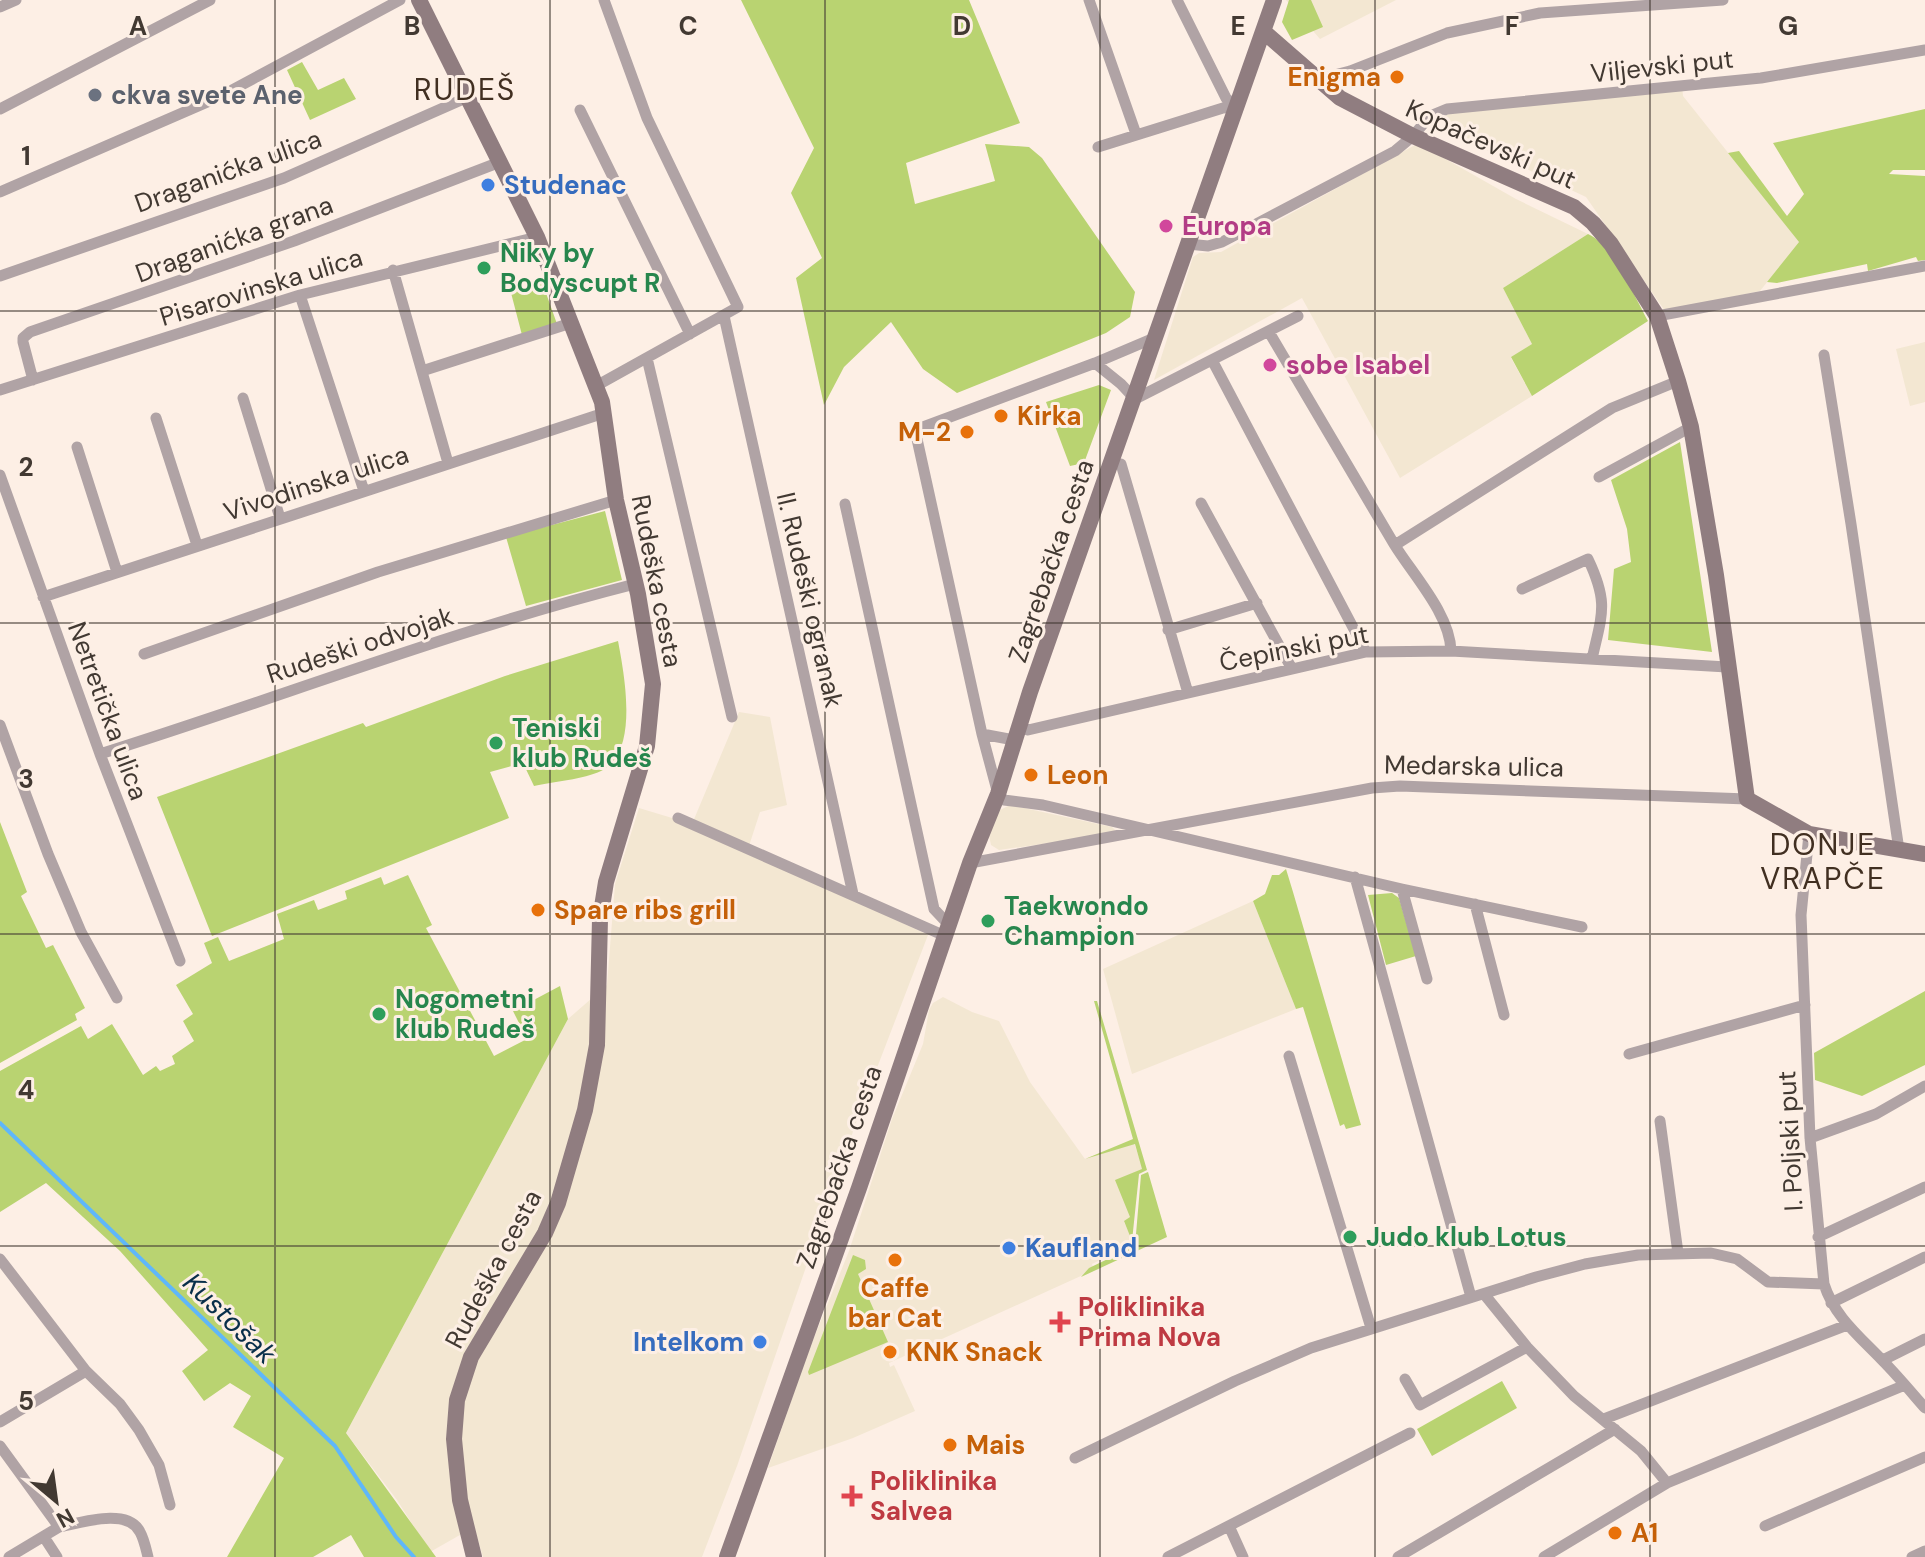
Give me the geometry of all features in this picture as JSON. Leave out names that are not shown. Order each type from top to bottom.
[{"type":"street","points":[[0,7],[16,0]]},
{"type":"street","points":[[0,109],[210,0]]},
{"type":"street","points":[[0,192],[219,97],[400,0]]},
{"type":"street","name":"Rudeška cesta","points":[[419,0],[537,237],[596,386],[604,413],[616,500],[651,663],[652,706],[647,746],[606,882],[600,919],[597,1045],[585,1110],[558,1203],[545,1233],[471,1357],[457,1400],[454,1439],[460,1500],[474,1557]]},
{"type":"street","points":[[596,386],[738,307],[647,118],[604,0]]},
{"type":"street","points":[[1089,0],[1136,134]]},
{"type":"street","points":[[1177,0],[1226,98],[1235,107]]},
{"type":"street","name":"Zagrebačka cesta","points":[[727,1557],[854,1202],[970,863],[998,794],[1096,501],[1135,399],[1273,0]]},
{"type":"street","points":[[1319,79],[1350,71],[1447,33],[1540,13],[1723,0]]},
{"type":"street","name":"Kopačevski put","points":[[1263,31],[1340,98],[1413,136],[1574,207],[1611,244],[1657,316],[1691,427],[1716,575],[1747,799]]},
{"type":"street","name":"Viljevski put","points":[[1413,136],[1430,116],[1447,109],[1761,78],[1925,50]]},
{"type":"street","name":"Draganićka ulica","points":[[0,276],[284,178],[468,97]]},
{"type":"street","points":[[1098,147],[1223,108],[1235,107]]},
{"type":"street","points":[[580,110],[690,334]]},
{"type":"street","points":[[1188,244],[1208,246],[1222,242],[1395,151],[1413,136]]},
{"type":"street","name":"Draganićka grana","points":[[33,380],[23,342],[30,332],[279,247],[500,162]]},
{"type":"street","name":"Pisarovinska ulica","points":[[0,390],[300,295],[537,237]]},
{"type":"street","points":[[1657,316],[1925,266]]},
{"type":"street","points":[[393,270],[448,463]]},
{"type":"street","points":[[300,295],[364,491]]},
{"type":"street","name":"II. Rudeški ogranak","points":[[724,316],[853,894]]},
{"type":"street","points":[[1095,363],[1135,399],[1298,316]]},
{"type":"street","points":[[422,371],[571,323]]},
{"type":"street","points":[[1269,332],[1395,545],[1445,623],[1451,638],[1451,651]]},
{"type":"street","name":"Zagrebačka cesta","points":[[998,794],[915,430],[1154,338]]},
{"type":"street","points":[[1824,355],[1899,850]]},
{"type":"street","points":[[647,358],[732,717]]},
{"type":"street","points":[[1212,360],[1366,652]]},
{"type":"street","points":[[1395,545],[1612,408],[1678,381]]},
{"type":"street","points":[[243,398],[280,518]]},
{"type":"street","name":"Vivodinska ulica","points":[[43,597],[604,413]]},
{"type":"street","points":[[156,418],[197,545]]},
{"type":"street","points":[[1599,477],[1691,427]]},
{"type":"street","points":[[77,447],[117,572]]},
{"type":"street","points":[[1121,464],[1188,693]]},
{"type":"street","name":"Netretička ulica","points":[[0,475],[100,754],[180,961]]},
{"type":"street","points":[[144,654],[378,572],[616,500]]},
{"type":"street","points":[[1201,503],[1292,669]]},
{"type":"street","points":[[845,504],[934,909],[947,930]]},
{"type":"street","points":[[1522,589],[1588,559],[1602,595],[1603,607],[1592,659]]},
{"type":"street","name":"Rudeški odvojak","points":[[100,754],[369,662],[527,612],[635,584]]},
{"type":"street","points":[[1168,630],[1257,603]]},
{"type":"street","name":"Čepinski put","points":[[1017,733],[1366,652],[1451,651],[1727,667]]},
{"type":"street","points":[[0,725],[81,932],[117,998]]},
{"type":"street","points":[[982,734],[1017,733]]},
{"type":"street","name":"Medarska ulica","points":[[970,863],[1372,788],[1400,786],[1747,799],[1809,834],[1925,854]]},
{"type":"street","points":[[998,794],[1004,800],[1043,805],[1402,889],[1582,927]]},
{"type":"street","points":[[678,818],[853,894],[947,930]]},
{"type":"street","name":"I. Poljski put","points":[[1809,834],[1801,915],[1810,1138],[1824,1284],[1831,1303],[1847,1325],[1925,1408]]},
{"type":"street","points":[[1355,877],[1471,1297]]},
{"type":"street","points":[[1402,889],[1427,979]]},
{"type":"street","points":[[1475,904],[1504,1015]]},
{"type":"street","points":[[1629,1054],[1805,1005]]},
{"type":"street","points":[[1289,1056],[1371,1328]]},
{"type":"street","points":[[1810,1138],[1876,1114],[1925,1086]]},
{"type":"street","points":[[1660,1121],[1678,1253]]},
{"type":"street","points":[[1818,1237],[1925,1187]]},
{"type":"street","points":[[1075,1458],[1311,1348],[1585,1264],[1638,1255],[1678,1253],[1730,1256],[1768,1282],[1824,1284]]},
{"type":"street","points":[[1831,1303],[1925,1257]]},
{"type":"street","points":[[0,1259],[86,1371],[120,1404],[139,1430],[159,1465],[170,1505]]},
{"type":"street","points":[[1484,1294],[1527,1347],[1574,1396],[1641,1451],[1667,1483]]},
{"type":"street","points":[[1604,1419],[1847,1325]]},
{"type":"street","points":[[1883,1360],[1925,1339]]},
{"type":"street","points":[[1405,1379],[1420,1405],[1527,1347]]},
{"type":"street","points":[[0,1422],[86,1371]]},
{"type":"street","points":[[1544,1557],[1667,1483],[1905,1385]]},
{"type":"street","points":[[1398,1557],[1615,1429]]},
{"type":"street","points":[[1168,1557],[1410,1433]]},
{"type":"street","points":[[0,1446],[59,1527]]},
{"type":"street","points":[[1765,1526],[1925,1457]]},
{"type":"street","points":[[9,1557],[59,1527],[102,1517],[133,1524],[140,1531],[148,1557]]},
{"type":"street","points":[[1229,1526],[1243,1557]]},
{"type":"street","points":[[44,1537],[57,1557]]},
{"type":"street","points":[[1912,1557],[1925,1551]]},
{"type":"shaded area","points":[[1286,0],[1396,0],[1320,39]]},
{"type":"shaded area","points":[[1682,85],[1683,96],[1799,242],[1760,291],[1665,311],[1586,197],[1450,133],[1440,114]]},
{"type":"shaded area","points":[[1415,145],[1421,145],[1516,199],[1588,234],[1503,288],[1532,344],[1511,358],[1532,396],[1400,478],[1302,298],[1154,380],[1193,257],[1199,253],[1221,252]]},
{"type":"shaded area","points":[[1925,342],[1925,402],[1910,406],[1896,349]]},
{"type":"shaded area","points":[[739,712],[770,717],[787,805],[760,812],[748,849],[928,935],[857,1120],[737,1466],[702,1557],[483,1557],[474,1527],[430,1552],[397,1500],[346,1433],[568,1019],[607,985],[615,884],[639,808],[692,824]]},
{"type":"shaded area","points":[[1010,805],[1112,827],[1116,831],[1114,834],[999,850],[991,845],[989,835],[998,811]]},
{"type":"shaded area","points":[[1253,901],[1296,1009],[1132,1074],[1103,969]]},
{"type":"shaded area","points":[[943,997],[999,1021],[1030,1082],[1085,1159],[1134,1143],[1143,1169],[1116,1181],[1131,1217],[1124,1222],[1134,1243],[1092,1264],[1094,1270],[889,1363],[890,1367],[894,1365],[915,1411],[853,1438],[768,1468],[807,1355],[849,1251],[892,1119],[923,1044],[929,1010],[933,1003]]},
{"type":"green space","points":[[741,0],[969,0],[1020,123],[906,163],[915,204],[995,181],[985,144],[1029,147],[1042,158],[1135,292],[1130,317],[1106,333],[957,393],[923,369],[891,322],[844,367],[824,405],[796,278],[822,258],[791,193],[814,148]]},
{"type":"green space","points":[[1289,0],[1311,0],[1323,27],[1292,40],[1282,22]]},
{"type":"green space","points":[[302,62],[318,90],[344,78],[356,99],[310,120],[287,70]]},
{"type":"green space","points":[[1925,109],[1925,170],[1893,170],[1889,174],[1925,176],[1925,260],[1918,261],[1916,257],[1868,271],[1867,264],[1777,283],[1767,282],[1799,242],[1728,153],[1739,151],[1787,216],[1804,194],[1773,143]]},
{"type":"green space","points":[[1588,234],[1597,239],[1614,260],[1648,321],[1532,396],[1511,357],[1532,344],[1503,288]]},
{"type":"green space","points":[[541,279],[557,324],[522,335],[510,289]]},
{"type":"green space","points":[[1099,385],[1111,390],[1084,463],[1070,466],[1046,402]]},
{"type":"green space","points":[[1680,442],[1712,652],[1608,640],[1614,569],[1631,562],[1627,529],[1611,480]]},
{"type":"green space","points":[[605,511],[622,580],[526,606],[506,537]]},
{"type":"green space","points":[[618,641],[626,691],[625,730],[621,748],[613,762],[601,771],[534,786],[523,763],[490,772],[509,818],[212,936],[157,797],[363,723],[366,727],[505,676]]},
{"type":"green space","points":[[0,822],[27,892],[21,896],[46,948],[53,945],[85,1008],[75,1014],[77,1020],[0,1063]]},
{"type":"green space","points":[[1286,869],[1361,1125],[1346,1129],[1344,1124],[1340,1126],[1303,1007],[1296,1009],[1253,901],[1265,894],[1272,875],[1279,875]]},
{"type":"green space","points":[[408,875],[432,925],[426,928],[494,1056],[527,1039],[513,1011],[560,986],[568,1019],[346,1433],[436,1557],[364,1557],[351,1535],[313,1557],[227,1557],[284,1458],[233,1427],[251,1396],[230,1383],[204,1401],[182,1371],[208,1350],[120,1251],[46,1183],[0,1212],[0,1071],[81,1026],[88,1039],[112,1024],[143,1075],[156,1066],[160,1071],[175,1064],[172,1056],[194,1041],[183,1021],[193,1014],[176,985],[212,963],[204,943],[218,937],[229,961],[284,939],[277,914],[314,900],[318,910],[347,899],[345,891],[381,877],[384,885]]},
{"type":"green space","points":[[1392,893],[1399,898],[1416,956],[1386,965],[1368,895]]},
{"type":"green space","points":[[1925,991],[1925,1065],[1862,1096],[1815,1080],[1814,1053]]},
{"type":"green space","points":[[1094,1001],[1097,1001],[1147,1170],[1139,1174],[1132,1241],[1124,1221],[1130,1217],[1115,1180],[1142,1169],[1135,1144],[1085,1159],[1133,1139]]},
{"type":"green space","points":[[1148,1172],[1167,1237],[1081,1277],[1089,1268],[1135,1246],[1141,1175]]},
{"type":"green space","points":[[853,1255],[865,1260],[866,1269],[858,1274],[888,1342],[809,1375],[808,1372]]},
{"type":"green space","points":[[1502,1381],[1517,1408],[1432,1456],[1417,1429]]},
{"type":"waterway","name":"Kustošak","points":[[0,1123],[335,1446],[396,1537],[414,1557]]},
{"type":"place","name":"Enigma","points":[[1397,77]]},
{"type":"place","name":"ckva svete Ane","points":[[95,95]]},
{"type":"place","name":"Studenac","points":[[488,185]]},
{"type":"place","name":"Europa","points":[[1166,226]]},
{"type":"place","name":"Niky by Bodyscupt R","points":[[484,268]]},
{"type":"place","name":"sobe Isabel","points":[[1270,365]]},
{"type":"place","name":"Kirka","points":[[1001,416]]},
{"type":"place","name":"M-2","points":[[967,432]]},
{"type":"place","name":"Teniski klub Rudeš","points":[[496,743]]},
{"type":"place","name":"Leon","points":[[1031,775]]},
{"type":"place","name":"Spare ribs grill","points":[[538,910]]},
{"type":"place","name":"Taekwondo Champion","points":[[988,921]]},
{"type":"place","name":"Nogometni klub Rudeš","points":[[379,1014]]},
{"type":"place","name":"Judo klub Lotus","points":[[1350,1237]]},
{"type":"place","name":"Kaufland","points":[[1009,1248]]},
{"type":"place","name":"Caffe bar Cat","points":[[895,1260]]},
{"type":"place","name":"Poliklinika Prima Nova","points":[[1060,1322]]},
{"type":"place","name":"Intelkom","points":[[760,1342]]},
{"type":"place","name":"KNK Snack","points":[[890,1352]]},
{"type":"place","name":"Mais","points":[[950,1445]]},
{"type":"place","name":"Poliklinika Salvea","points":[[852,1496]]},
{"type":"place","name":"A1","points":[[1615,1533]]},
{"type":"district","name":"RUDEŠ","points":[[465,90]]},
{"type":"district","name":"DONJE VRAPČE","points":[[1823,862]]}]
